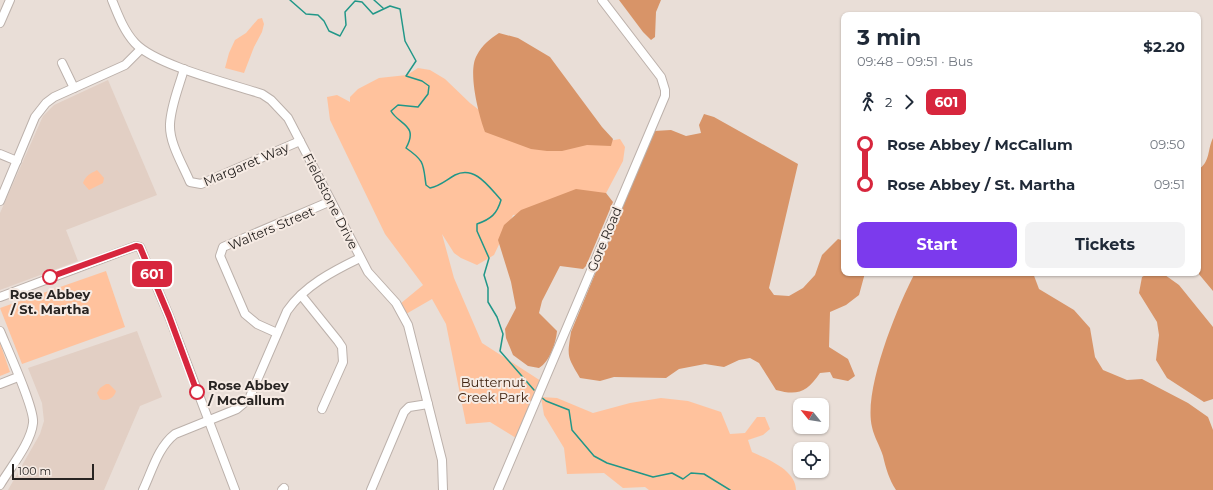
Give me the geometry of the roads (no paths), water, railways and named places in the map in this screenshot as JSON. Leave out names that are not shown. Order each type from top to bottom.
[{"type":"street","points":[[0,23],[10,0]]},
{"type":"street","name":"Fieldstone Drive","points":[[112,0],[126,32],[141,49],[160,60],[184,69],[262,94],[280,108],[288,118],[368,272],[396,303],[408,325],[442,460],[443,490]]},
{"type":"street","name":"Gore Road","points":[[498,490],[665,96],[666,90],[662,77],[602,0]]},
{"type":"street","points":[[0,201],[40,109],[54,97],[125,65],[141,49]]},
{"type":"street","points":[[62,63],[74,88]]},
{"type":"street","name":"Margaret Way","points":[[184,69],[170,124],[172,140],[190,182],[201,184],[300,141]]},
{"type":"street","points":[[0,154],[17,162]]},
{"type":"street","name":"Walters Street","points":[[277,333],[257,324],[245,314],[220,256],[221,251],[224,247],[332,201]]},
{"type":"street","points":[[0,297],[136,246],[140,247],[169,316],[235,490]]},
{"type":"street","points":[[143,490],[161,450],[169,438],[238,409],[249,399],[287,311],[301,295],[312,284],[360,258]]},
{"type":"street","points":[[301,295],[342,347],[343,362],[322,409]]},
{"type":"street","points":[[0,331],[30,408],[33,423],[28,438],[0,485]]},
{"type":"street","points":[[0,384],[18,378]]},
{"type":"street","points":[[371,490],[404,412],[409,407],[428,404]]},
{"type":"waterway","points":[[290,0],[306,14],[318,15],[324,21],[329,31],[340,36],[346,25],[345,12],[355,1],[362,2],[373,14],[390,6],[400,9],[405,41],[416,61],[406,76],[422,81],[429,86],[428,94],[418,107],[398,105],[391,111],[394,116],[409,130],[410,134],[406,148],[420,160],[423,167],[426,185],[430,188],[434,187],[455,175],[469,173],[481,179],[501,200],[498,209],[493,215],[477,224],[477,231],[489,258],[484,275],[488,288],[488,302],[497,317],[503,334],[500,351],[534,390]]},
{"type":"waterway","points":[[374,0],[383,8]]},
{"type":"waterway","points":[[541,397],[546,401],[569,410],[572,430],[594,456],[607,463],[653,477],[672,473],[683,479],[691,473],[704,474],[730,490]]},
{"type":"place","name":"Rose Abbey / St. Martha","points":[[50,277]]},
{"type":"place","name":"Rose Abbey / McCallum","points":[[197,392]]},
{"type":"park label","name":"Butternut Creek Park","points":[[493,390]]}]
